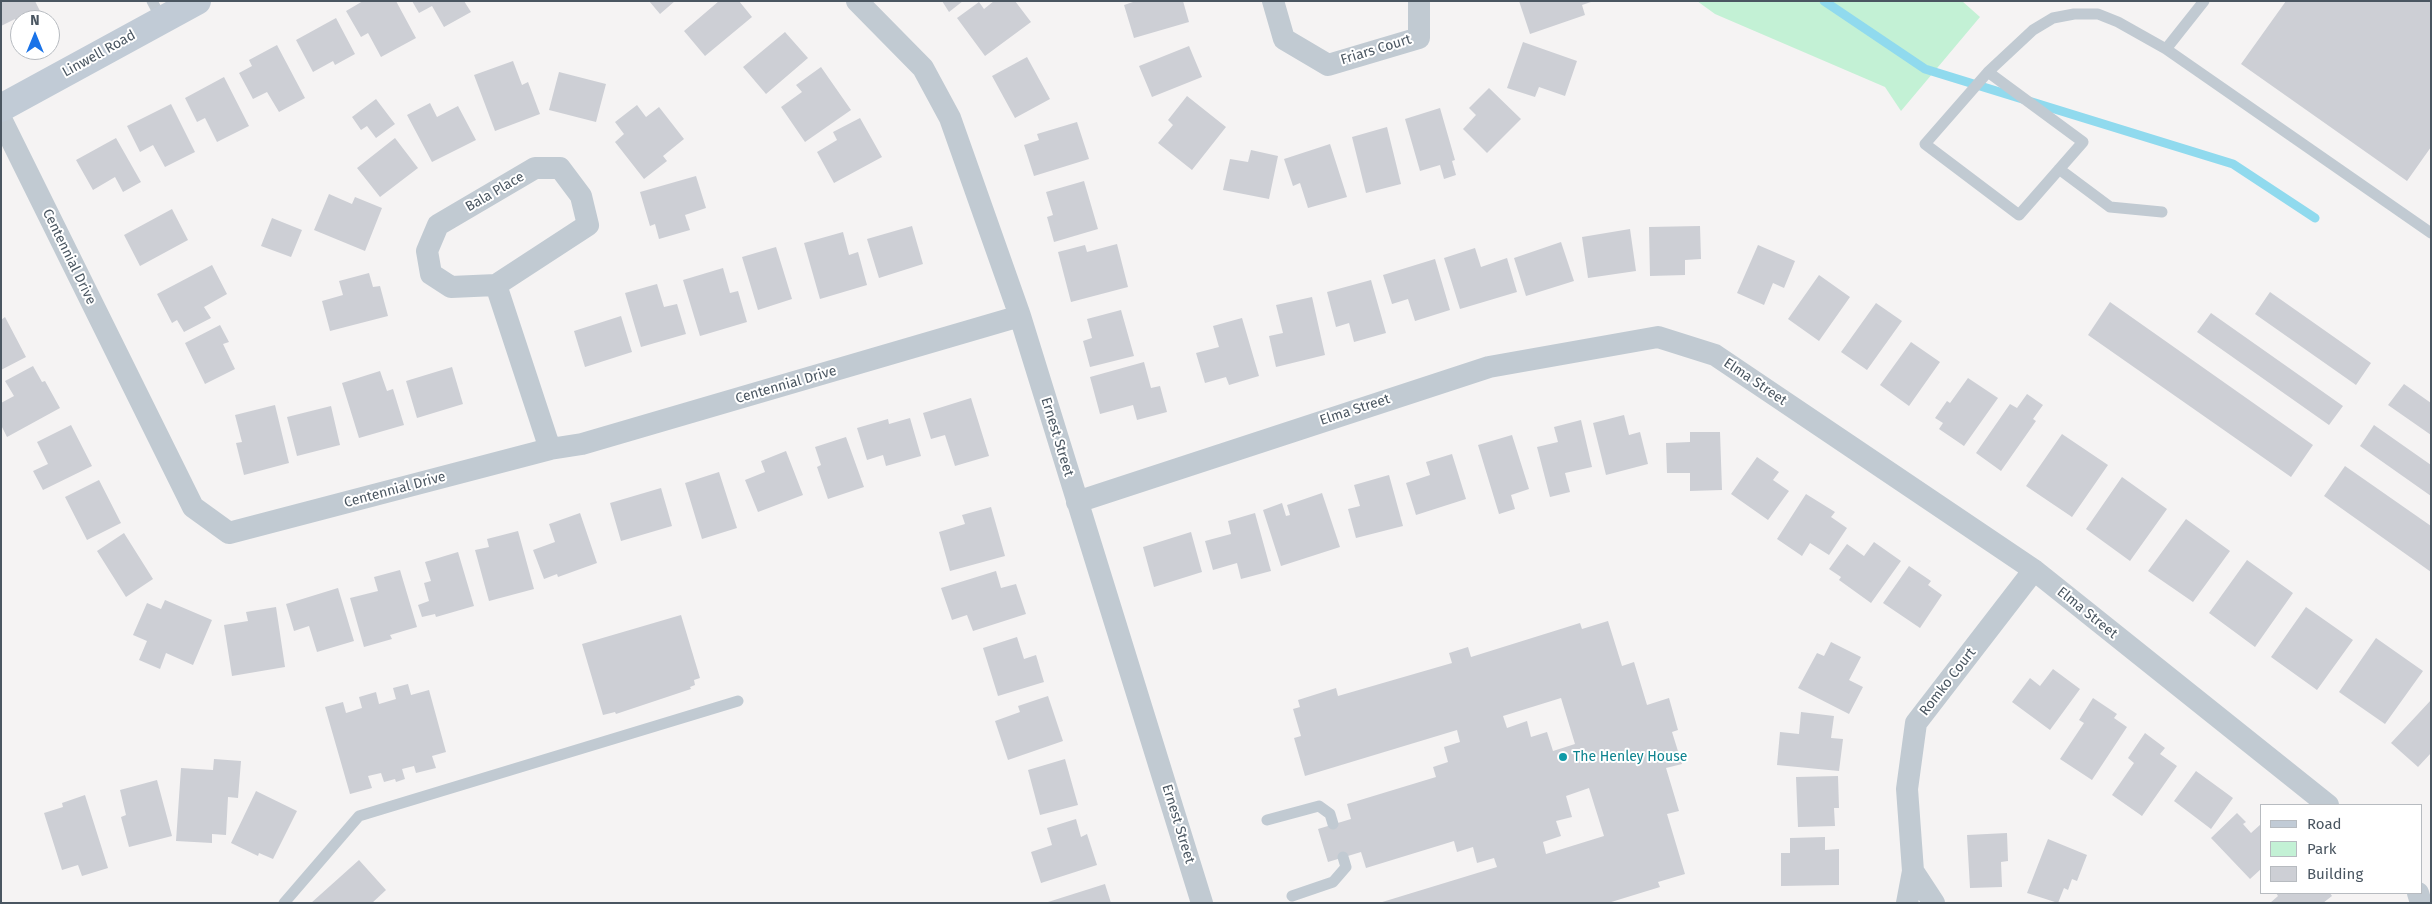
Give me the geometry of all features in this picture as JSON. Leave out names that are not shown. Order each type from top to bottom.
[{"type":"main road","name":"Linwell Road","points":[[1,108],[157,10],[197,1]]},
{"type":"street","name":"Ernest Street","points":[[857,1],[923,68],[950,118],[1020,316],[1202,903]]},
{"type":"street","name":"Friars Court","points":[[1273,1],[1284,39],[1328,65],[1419,38],[1420,1]]},
{"type":"street","name":"Centennial Drive","points":[[1,120],[193,508],[229,533],[550,449],[582,444],[1020,316]]},
{"type":"street","name":"Bala Place","points":[[535,168],[560,168],[581,196],[588,225],[496,285],[451,287],[431,274],[427,251],[438,225],[535,168]]},
{"type":"street","points":[[496,285],[550,449]]},
{"type":"street","name":"Elma Street","points":[[1077,502],[1490,366],[1658,338],[1715,355],[2034,570],[2327,804]]},
{"type":"street","name":"Romko Court","points":[[1907,903],[1913,871],[1907,789],[1916,723],[2034,570]]},
{"type":"street","name":"Romko Court","points":[[1913,871],[1934,903]]},
{"type":"lane","points":[[2166,49],[2204,1]]},
{"type":"lane","points":[[1988,72],[2082,142],[2019,215],[1925,144],[1988,72],[2033,30],[2053,18],[2074,14],[2098,14],[2111,19],[2166,49],[2431,233]]},
{"type":"lane","points":[[2059,169],[2110,207],[2162,212]]},
{"type":"lane","points":[[284,903],[359,816],[738,701]]},
{"type":"lane","points":[[1267,820],[1319,806],[1330,814],[1334,824]]},
{"type":"lane","points":[[1292,896],[1333,882],[1346,867],[1343,857]]},
{"type":"green space","points":[[1697,1],[1962,1],[1980,17],[1901,111],[1885,87],[1715,14]]},
{"type":"building","points":[[1,1],[35,1],[40,10],[10,10],[10,22],[1,26]]},
{"type":"building","points":[[363,1],[396,1],[416,38],[381,57],[368,33],[361,37],[346,11]]},
{"type":"building","points":[[412,1],[464,1],[471,12],[444,27],[432,6],[419,13]]},
{"type":"building","points":[[649,1],[675,1],[660,14]]},
{"type":"building","points":[[719,1],[739,1],[752,17],[705,56],[684,31]]},
{"type":"building","points":[[942,1],[963,1],[949,12]]},
{"type":"building","points":[[994,1],[1015,1],[1031,22],[985,56],[957,18],[979,2],[984,9]]},
{"type":"building","points":[[1136,1],[1183,1],[1189,22],[1134,38],[1124,5]]},
{"type":"building","points":[[1519,1],[1591,2],[1582,5],[1585,15],[1530,34]]},
{"type":"building","points":[[2286,1],[2431,1],[2431,147],[2407,181],[2241,64]]},
{"type":"building","points":[[336,18],[355,54],[335,65],[333,61],[313,72],[296,40]]},
{"type":"building","points":[[785,32],[808,58],[766,94],[743,67]]},
{"type":"building","points":[[1523,42],[1577,61],[1565,96],[1539,87],[1535,97],[1507,88]]},
{"type":"building","points":[[277,45],[305,98],[279,112],[267,92],[253,99],[239,73],[252,66],[249,60]]},
{"type":"building","points":[[1189,46],[1202,77],[1152,97],[1139,66]]},
{"type":"building","points":[[1027,57],[1050,99],[1015,118],[992,76]]},
{"type":"building","points":[[513,61],[522,85],[528,82],[540,114],[495,131],[474,75]]},
{"type":"building","points":[[821,67],[851,110],[805,142],[781,107],[802,92],[796,85]]},
{"type":"building","points":[[559,72],[606,84],[596,122],[549,110]]},
{"type":"building","points":[[224,77],[249,126],[217,142],[205,118],[197,122],[185,98]]},
{"type":"building","points":[[1489,88],[1521,119],[1487,153],[1463,129],[1476,115],[1469,108]]},
{"type":"building","points":[[1187,96],[1226,127],[1192,170],[1158,143],[1173,125],[1168,120]]},
{"type":"building","points":[[376,99],[395,124],[376,138],[367,126],[361,130],[352,117]]},
{"type":"building","points":[[430,103],[437,117],[458,106],[476,140],[432,162],[407,115]]},
{"type":"building","points":[[171,104],[195,152],[165,167],[153,145],[140,152],[127,126]]},
{"type":"building","points":[[637,105],[646,117],[659,107],[684,139],[663,156],[667,161],[644,179],[615,142],[624,134],[615,122]]},
{"type":"building","points":[[1440,108],[1455,160],[1452,161],[1456,175],[1444,179],[1440,165],[1420,171],[1405,119]]},
{"type":"building","points":[[860,118],[882,157],[834,183],[817,152],[837,140],[833,132]]},
{"type":"building","points":[[1077,122],[1089,159],[1034,176],[1024,145],[1039,140],[1037,134]]},
{"type":"building","points":[[1387,127],[1401,184],[1366,193],[1352,137]]},
{"type":"building","points":[[116,138],[141,182],[123,192],[115,177],[93,190],[76,160]]},
{"type":"building","points":[[395,138],[418,168],[380,197],[357,168]]},
{"type":"building","points":[[1330,144],[1347,197],[1308,208],[1300,183],[1293,186],[1284,159]]},
{"type":"building","points":[[1251,150],[1278,156],[1269,199],[1223,190],[1230,159],[1248,162]]},
{"type":"building","points":[[696,176],[706,208],[685,215],[690,230],[659,239],[655,224],[650,226],[640,192]]},
{"type":"building","points":[[1084,181],[1098,229],[1054,242],[1047,217],[1053,215],[1046,192]]},
{"type":"building","points":[[329,194],[352,204],[355,197],[382,208],[365,251],[314,230]]},
{"type":"building","points":[[172,209],[188,240],[140,266],[124,235]]},
{"type":"building","points":[[272,218],[302,230],[291,257],[261,246]]},
{"type":"building","points":[[912,226],[923,264],[879,278],[867,239]]},
{"type":"building","points":[[1700,226],[1701,259],[1685,260],[1685,275],[1650,276],[1649,227]]},
{"type":"building","points":[[1630,229],[1636,271],[1588,278],[1582,237]]},
{"type":"building","points":[[843,232],[849,255],[858,252],[867,285],[820,299],[804,243]]},
{"type":"building","points":[[1561,242],[1574,281],[1526,296],[1514,258]]},
{"type":"building","points":[[1117,244],[1128,287],[1071,302],[1058,252],[1085,245],[1087,252]]},
{"type":"building","points":[[1758,245],[1795,261],[1784,288],[1773,283],[1764,305],[1737,293]]},
{"type":"building","points":[[776,247],[792,299],[758,310],[742,257]]},
{"type":"building","points":[[1475,248],[1481,267],[1507,258],[1517,292],[1460,309],[1444,258]]},
{"type":"building","points":[[1435,259],[1450,310],[1415,321],[1408,299],[1392,304],[1383,275]]},
{"type":"building","points":[[212,265],[227,294],[204,307],[211,318],[184,332],[177,320],[172,323],[157,294]]},
{"type":"building","points":[[723,268],[730,293],[738,291],[747,322],[700,336],[683,280]]},
{"type":"building","points":[[369,273],[373,287],[380,286],[388,316],[330,331],[322,301],[343,295],[339,281]]},
{"type":"building","points":[[1819,275],[1850,297],[1819,341],[1788,319]]},
{"type":"building","points":[[1371,280],[1386,333],[1354,342],[1349,323],[1336,327],[1327,292]]},
{"type":"building","points":[[657,284],[664,307],[677,304],[686,334],[641,347],[625,293]]},
{"type":"building","points":[[2270,292],[2371,363],[2356,385],[2255,314]]},
{"type":"building","points":[[1312,297],[1325,355],[1276,367],[1269,336],[1283,333],[1276,305]]},
{"type":"building","points":[[2110,302],[2313,445],[2291,477],[2088,335]]},
{"type":"building","points":[[1876,303],[1902,321],[1867,370],[1841,352]]},
{"type":"building","points":[[1121,310],[1134,356],[1090,367],[1083,341],[1092,338],[1087,319]]},
{"type":"building","points":[[2211,313],[2343,406],[2329,425],[2197,332]]},
{"type":"building","points":[[621,316],[632,352],[585,367],[574,331]]},
{"type":"building","points":[[5,317],[26,357],[1,370],[1,320]]},
{"type":"building","points":[[1242,318],[1259,376],[1229,385],[1226,377],[1205,383],[1196,353],[1219,347],[1213,326]]},
{"type":"building","points":[[220,325],[229,342],[223,344],[235,369],[205,384],[185,343]]},
{"type":"building","points":[[1911,342],[1940,362],[1909,406],[1880,385]]},
{"type":"building","points":[[1144,362],[1151,388],[1160,386],[1167,412],[1137,420],[1133,405],[1100,414],[1090,377]]},
{"type":"building","points":[[33,366],[42,382],[45,381],[60,408],[7,437],[1,425],[1,403],[14,396],[5,381]]},
{"type":"building","points":[[452,367],[463,404],[417,418],[406,381]]},
{"type":"building","points":[[380,371],[387,391],[393,389],[404,425],[359,438],[342,383]]},
{"type":"building","points":[[1968,378],[1998,398],[1964,446],[1939,429],[1943,423],[1935,418],[1947,401],[1950,403]]},
{"type":"building","points":[[2404,384],[2431,403],[2431,435],[2388,405]]},
{"type":"building","points":[[2027,394],[2043,405],[2033,419],[2036,421],[2001,471],[1976,453],[2010,404],[2017,408]]},
{"type":"building","points":[[971,398],[989,456],[955,466],[945,435],[931,439],[923,413]]},
{"type":"building","points":[[275,405],[289,463],[244,475],[236,443],[242,442],[235,415]]},
{"type":"building","points":[[331,406],[340,445],[297,456],[287,417]]},
{"type":"building","points":[[1624,415],[1629,435],[1640,432],[1648,464],[1606,475],[1593,423]]},
{"type":"building","points":[[910,418],[921,456],[886,466],[883,455],[867,460],[857,428],[888,419],[889,424]]},
{"type":"building","points":[[1581,420],[1592,467],[1565,473],[1570,492],[1550,497],[1537,447],[1558,442],[1554,427]]},
{"type":"building","points":[[71,425],[92,466],[43,490],[33,471],[48,464],[37,442]]},
{"type":"building","points":[[2374,425],[2431,465],[2431,496],[2360,446]]},
{"type":"building","points":[[1690,432],[1720,432],[1722,490],[1690,491],[1690,473],[1667,473],[1666,443],[1690,442]]},
{"type":"building","points":[[2062,434],[2108,465],[2072,517],[2026,486]]},
{"type":"building","points":[[1512,435],[1529,489],[1511,495],[1515,509],[1499,514],[1478,445]]},
{"type":"building","points":[[846,437],[864,487],[828,499],[817,467],[821,465],[815,447]]},
{"type":"building","points":[[786,451],[803,495],[758,512],[745,480],[765,472],[761,461]]},
{"type":"building","points":[[1452,454],[1466,499],[1416,515],[1406,483],[1430,475],[1426,462]]},
{"type":"building","points":[[1757,457],[1779,472],[1773,480],[1789,491],[1768,520],[1731,494]]},
{"type":"building","points":[[2345,466],[2431,526],[2431,572],[2324,496]]},
{"type":"building","points":[[719,472],[737,528],[702,539],[685,483]]},
{"type":"building","points":[[1389,475],[1403,526],[1356,538],[1348,509],[1360,506],[1354,485]]},
{"type":"building","points":[[2122,477],[2167,509],[2130,561],[2086,529]]},
{"type":"building","points":[[99,480],[121,523],[87,540],[65,497]]},
{"type":"building","points":[[661,488],[672,526],[621,541],[610,503]]},
{"type":"building","points":[[1322,493],[1340,547],[1281,566],[1263,510],[1282,503],[1286,516],[1290,515],[1287,505]]},
{"type":"building","points":[[1806,494],[1835,512],[1831,517],[1847,528],[1829,555],[1810,543],[1802,556],[1777,539]]},
{"type":"building","points":[[991,507],[1005,556],[950,571],[939,532],[965,524],[962,515]]},
{"type":"building","points":[[580,513],[597,563],[558,577],[557,574],[544,579],[533,550],[555,542],[549,524]]},
{"type":"building","points":[[1255,513],[1271,571],[1241,579],[1237,563],[1213,570],[1205,541],[1231,534],[1228,521]]},
{"type":"building","points":[[2186,519],[2230,551],[2193,602],[2148,571]]},
{"type":"building","points":[[518,531],[534,589],[489,601],[475,550],[489,547],[487,539]]},
{"type":"building","points":[[1191,532],[1202,572],[1154,587],[1143,547]]},
{"type":"building","points":[[124,533],[153,579],[126,597],[97,551]]},
{"type":"building","points":[[1874,542],[1901,561],[1871,603],[1839,580],[1841,577],[1829,569],[1847,544],[1864,556]]},
{"type":"building","points":[[458,552],[474,606],[436,617],[435,614],[422,617],[418,605],[429,601],[424,583],[431,581],[425,562]]},
{"type":"building","points":[[2247,560],[2293,593],[2255,647],[2209,613]]},
{"type":"building","points":[[1909,566],[1931,581],[1928,585],[1942,595],[1920,628],[1883,603]]},
{"type":"building","points":[[400,570],[417,627],[390,635],[392,639],[364,647],[350,598],[378,591],[374,577]]},
{"type":"building","points":[[996,571],[1001,588],[1016,584],[1026,614],[973,631],[967,615],[952,620],[941,588]]},
{"type":"building","points":[[338,588],[354,641],[317,652],[309,626],[294,631],[286,604]]},
{"type":"building","points":[[165,600],[212,620],[193,665],[166,653],[160,669],[139,660],[147,641],[133,635],[147,603],[161,609]]},
{"type":"building","points":[[276,607],[285,667],[232,676],[224,625],[248,621],[246,612]]},
{"type":"building","points":[[2306,607],[2353,640],[2317,690],[2271,657]]},
{"type":"building","points":[[681,615],[700,678],[694,680],[695,685],[690,687],[691,689],[616,714],[615,712],[603,715],[582,644]]},
{"type":"building","name":"The Henley House","points":[[1608,621],[1622,666],[1634,662],[1647,705],[1669,698],[1678,730],[1672,732],[1682,764],[1666,768],[1679,811],[1667,814],[1685,874],[1658,882],[1660,887],[1608,903],[1379,903],[1497,867],[1494,858],[1477,863],[1473,847],[1457,852],[1454,841],[1366,868],[1361,852],[1328,862],[1318,829],[1351,819],[1347,804],[1436,777],[1433,767],[1448,762],[1444,747],[1460,742],[1457,730],[1305,776],[1294,738],[1301,736],[1293,709],[1300,707],[1298,700],[1336,688],[1338,696],[1452,663],[1449,653],[1468,647],[1471,657],[1580,623],[1582,629]],"holes":[[[1561,698],[1575,744],[1553,751],[1547,732],[1531,737],[1527,721],[1507,728],[1503,716]],[[1589,788],[1604,836],[1546,854],[1543,842],[1561,836],[1556,821],[1572,817],[1566,796]]]},
{"type":"building","points":[[1017,637],[1024,659],[1036,655],[1044,682],[998,696],[983,648]]},
{"type":"building","points":[[2376,638],[2423,671],[2385,724],[2339,692]]},
{"type":"building","points":[[1831,642],[1861,657],[1849,680],[1863,687],[1849,714],[1798,688],[1817,653],[1824,656]]},
{"type":"building","points":[[2053,669],[2080,689],[2050,730],[2012,702],[2030,678],[2040,686]]},
{"type":"building","points":[[408,684],[411,695],[429,690],[446,752],[432,756],[436,768],[416,773],[414,766],[402,769],[405,779],[396,782],[395,779],[384,782],[381,773],[368,776],[372,788],[350,794],[325,707],[343,702],[346,713],[362,708],[359,697],[376,692],[379,704],[396,699],[393,688]]},
{"type":"building","points":[[1048,696],[1063,741],[1008,760],[995,721],[1020,712],[1018,706]]},
{"type":"building","points":[[2093,698],[2117,714],[2114,718],[2127,727],[2092,780],[2060,759],[2084,723],[2079,720]]},
{"type":"building","points":[[2431,700],[2431,753],[2418,767],[2391,743]]},
{"type":"building","points":[[1801,712],[1834,716],[1831,738],[1843,739],[1839,771],[1777,765],[1780,732],[1799,734]]},
{"type":"building","points":[[2145,733],[2165,748],[2160,754],[2177,766],[2142,816],[2112,795],[2134,763],[2128,758]]},
{"type":"building","points":[[214,759],[241,761],[238,798],[228,797],[226,835],[212,834],[212,843],[176,841],[181,768],[213,770]]},
{"type":"building","points":[[1065,759],[1078,805],[1040,815],[1028,770]]},
{"type":"building","points":[[2196,771],[2233,798],[2211,829],[2174,801]]},
{"type":"building","points":[[1838,776],[1839,808],[1834,808],[1835,826],[1798,827],[1796,777]]},
{"type":"building","points":[[157,780],[172,836],[129,847],[121,817],[126,815],[120,790]]},
{"type":"building","points":[[256,791],[297,811],[273,859],[259,853],[258,856],[231,843]]},
{"type":"building","points":[[85,795],[108,868],[82,876],[78,865],[62,870],[44,813],[63,807],[62,803]]},
{"type":"building","points":[[2237,813],[2246,822],[2243,824],[2251,833],[2260,825],[2260,870],[2250,879],[2211,838]]},
{"type":"building","points":[[1076,819],[1081,837],[1087,834],[1097,865],[1041,883],[1031,852],[1052,845],[1047,828]]},
{"type":"building","points":[[2007,833],[2008,861],[2001,862],[2002,887],[1970,888],[1967,835]]},
{"type":"building","points":[[1825,837],[1825,850],[1839,849],[1839,885],[1781,886],[1781,853],[1790,853],[1790,838]]},
{"type":"building","points":[[2048,839],[2087,855],[2077,881],[2072,879],[2068,890],[2064,888],[2058,903],[2027,893]]},
{"type":"building","points":[[359,860],[386,890],[372,903],[311,903]]},
{"type":"building","points":[[1105,884],[1111,903],[1048,903],[1048,902]]},
{"type":"building","points":[[2277,894],[2331,894],[2332,896],[2323,903],[2270,903],[2278,896]]},
{"type":"waterway","points":[[1824,1],[1925,69],[2233,164],[2315,218]]},
{"type":"place","name":"The Henley House","points":[[1563,757]]}]
